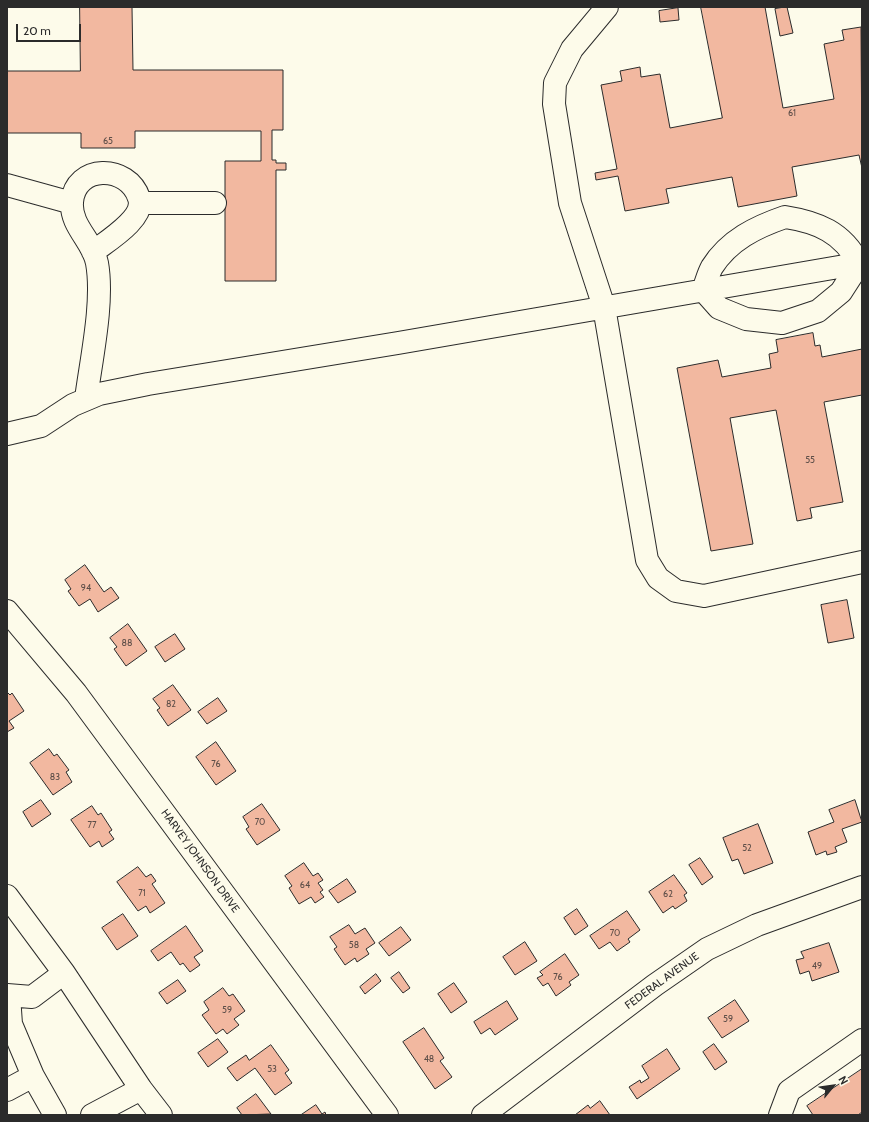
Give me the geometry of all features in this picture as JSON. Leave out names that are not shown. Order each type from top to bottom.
[{"type":"street","points":[[607,7],[572,49],[555,83],[554,104],[570,203],[604,307],[647,560],[658,578],[676,592],[704,596],[862,562]]},
{"type":"street","points":[[86,399],[97,318],[98,269],[93,252],[75,220],[72,203],[73,194],[81,181],[94,174],[101,172],[117,174],[124,178],[136,191],[140,203],[140,209],[132,220],[93,252]]},
{"type":"street","points":[[7,185],[72,203]]},
{"type":"street","points":[[140,203],[215,202]]},
{"type":"street","points":[[703,290],[712,267],[735,240],[760,225],[784,217],[809,221],[837,236],[852,250],[860,263]]},
{"type":"street","points":[[703,290],[719,308],[746,319],[782,323],[818,311],[841,292],[860,263]]},
{"type":"street","points":[[7,434],[41,426],[60,413],[99,394],[148,384],[398,343],[860,263]]},
{"type":"street","name":"HARVEY JOHNSON DRIVE","points":[[7,612],[76,693],[387,1115]]},
{"type":"street","name":"FEDERAL AVENUE","points":[[483,1115],[655,985],[707,949],[757,925],[862,887]]},
{"type":"street","points":[[7,896],[64,974],[141,1089],[162,1115]]},
{"type":"street","points":[[55,1115],[33,1076],[11,1024],[8,996],[32,997],[64,974]]},
{"type":"street","points":[[780,1115],[789,1091],[862,1040]]},
{"type":"street","points":[[7,1090],[33,1076]]},
{"type":"street","points":[[92,1115],[141,1089]]},
{"type":"building","points":[[80,7],[132,7],[133,70],[283,70],[283,130],[272,130],[272,160],[276,160],[276,163],[286,163],[286,170],[276,170],[276,281],[225,281],[225,161],[261,161],[261,131],[135,131],[135,148],[81,148],[81,133],[7,133],[7,71],[80,71]]},
{"type":"building","points":[[701,7],[765,7],[783,108],[834,99],[824,44],[844,40],[842,30],[861,27],[862,168],[859,155],[792,167],[797,196],[738,207],[732,177],[666,189],[669,203],[625,211],[618,176],[596,180],[595,173],[617,169],[601,85],[622,81],[620,71],[640,67],[641,77],[660,74],[670,128],[722,118]]},
{"type":"building","points":[[787,7],[793,33],[780,36],[775,9]]},
{"type":"building","points":[[678,8],[679,20],[660,22],[659,11]]},
{"type":"building","points":[[813,333],[815,346],[820,345],[822,357],[862,349],[862,395],[824,402],[843,502],[810,508],[812,518],[797,521],[776,410],[730,418],[753,544],[711,551],[677,368],[718,360],[722,377],[771,368],[769,354],[778,352],[776,340]]},
{"type":"building","points":[[85,565],[104,592],[111,587],[119,598],[98,612],[90,599],[79,606],[68,591],[71,589],[65,580]]},
{"type":"building","points":[[847,600],[854,638],[828,643],[821,605]]},
{"type":"building","points":[[128,624],[147,651],[126,666],[114,649],[117,647],[110,638]]},
{"type":"building","points":[[175,634],[185,649],[165,662],[155,647]]},
{"type":"building","points":[[173,685],[191,710],[168,726],[157,710],[160,708],[153,699]]},
{"type":"building","points":[[7,692],[10,695],[12,693],[24,711],[9,721],[14,728],[7,732]]},
{"type":"building","points":[[218,698],[227,711],[207,724],[198,712]]},
{"type":"building","points":[[216,742],[236,771],[216,785],[196,757]]},
{"type":"building","points":[[49,749],[54,756],[57,754],[69,770],[66,772],[72,782],[53,795],[30,763]]},
{"type":"building","points":[[41,800],[51,814],[32,827],[23,812]]},
{"type":"building","points":[[855,800],[862,822],[842,829],[847,842],[835,847],[837,852],[827,855],[826,851],[816,855],[808,832],[834,822],[829,810]]},
{"type":"building","points":[[262,804],[280,830],[257,845],[246,829],[249,827],[243,817]]},
{"type":"building","points":[[92,806],[98,815],[101,813],[112,830],[109,832],[114,839],[102,847],[99,841],[90,847],[71,820]]},
{"type":"building","points":[[758,824],[773,863],[744,874],[738,859],[732,861],[723,838]]},
{"type":"building","points":[[700,858],[713,877],[702,885],[689,865]]},
{"type":"building","points":[[304,863],[313,876],[318,873],[323,880],[318,883],[323,890],[320,892],[324,897],[315,903],[311,897],[299,904],[289,888],[292,886],[285,876]]},
{"type":"building","points":[[138,867],[146,877],[151,874],[156,881],[152,884],[165,903],[150,913],[146,906],[138,911],[117,882]]},
{"type":"building","points":[[674,875],[687,893],[684,895],[687,901],[675,909],[673,906],[663,913],[649,892]]},
{"type":"building","points":[[347,879],[356,892],[338,903],[329,891]]},
{"type":"building","points":[[577,909],[588,926],[575,935],[564,918]]},
{"type":"building","points":[[627,911],[640,930],[628,939],[630,942],[617,951],[610,942],[599,949],[590,936]]},
{"type":"building","points":[[123,914],[138,936],[117,950],[102,928]]},
{"type":"building","points":[[349,925],[355,934],[365,928],[375,943],[366,949],[369,954],[357,962],[355,958],[345,965],[334,949],[337,947],[330,937]]},
{"type":"building","points":[[186,926],[203,951],[194,957],[200,965],[190,972],[183,963],[180,965],[171,952],[158,961],[151,951]]},
{"type":"building","points":[[401,927],[411,940],[389,956],[379,943]]},
{"type":"building","points":[[525,942],[537,961],[515,975],[503,957]]},
{"type":"building","points":[[829,943],[839,972],[812,981],[809,971],[800,974],[796,960],[804,958],[801,952]]},
{"type":"building","points":[[565,954],[579,975],[569,982],[571,985],[556,996],[548,983],[543,986],[537,978],[543,975],[540,972]]},
{"type":"building","points":[[399,972],[410,988],[403,993],[391,978]]},
{"type":"building","points":[[376,974],[381,981],[365,994],[360,987]]},
{"type":"building","points":[[178,980],[186,991],[167,1004],[159,993]]},
{"type":"building","points":[[454,983],[467,1002],[451,1013],[438,994]]},
{"type":"building","points":[[223,988],[229,996],[233,994],[245,1011],[234,1019],[239,1025],[227,1034],[223,1029],[216,1034],[202,1015],[209,1010],[204,1002]]},
{"type":"building","points":[[735,1000],[749,1021],[722,1038],[708,1018]]},
{"type":"building","points":[[507,1001],[518,1019],[495,1035],[490,1028],[481,1034],[474,1022]]},
{"type":"building","points":[[424,1028],[444,1058],[440,1061],[452,1077],[435,1089],[403,1042]]},
{"type":"building","points":[[218,1039],[228,1052],[208,1067],[198,1053]]},
{"type":"building","points":[[714,1044],[727,1062],[715,1070],[703,1052]]},
{"type":"building","points":[[271,1045],[289,1070],[285,1073],[292,1083],[275,1095],[255,1068],[237,1081],[227,1068],[246,1055],[249,1060]]},
{"type":"building","points":[[667,1049],[680,1069],[637,1099],[629,1087],[640,1080],[641,1083],[649,1078],[642,1066]]},
{"type":"building","points":[[862,1069],[862,1112],[858,1115],[813,1115],[807,1106]]},
{"type":"building","points":[[256,1094],[271,1114],[242,1115],[237,1108]]},
{"type":"building","points":[[600,1101],[610,1115],[575,1115],[588,1105],[590,1108]]},
{"type":"building","points":[[316,1105],[322,1114],[325,1112],[326,1115],[301,1115]]}]
